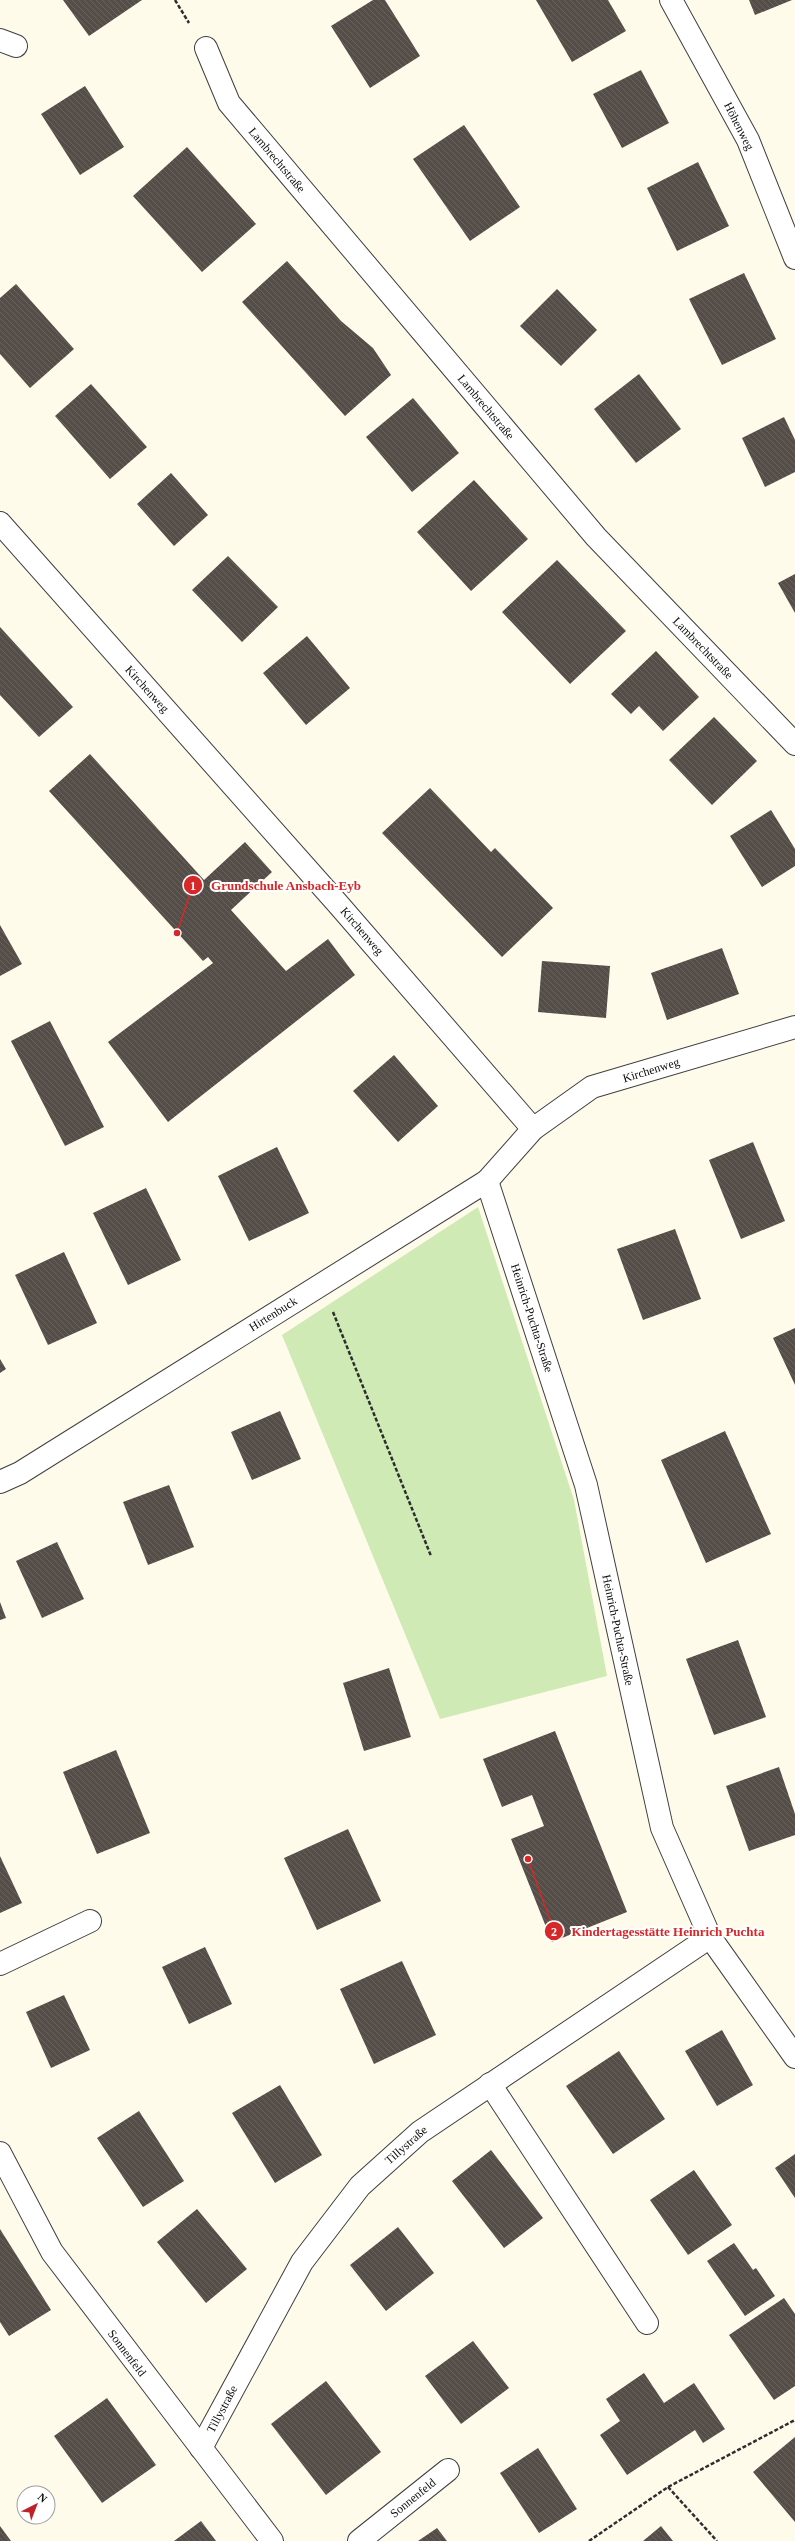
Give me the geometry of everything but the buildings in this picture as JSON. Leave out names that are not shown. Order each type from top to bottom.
[{"type":"street","name":"Höhenweg","points":[[671,0],[748,140],[795,258]]},
{"type":"street","name":"Lambrechtstraße","points":[[206,48],[229,103],[586,525],[795,744]]},
{"type":"street","name":"Kirchenweg","points":[[0,523],[338,904],[533,1130],[592,1087],[795,1027]]},
{"type":"street","name":"Hirtenbuck","points":[[0,1482],[20,1473],[487,1180],[533,1130]]},
{"type":"street","name":"Heinrich-Puchta-Straße","points":[[487,1180],[586,1486],[662,1828],[710,1937],[795,2057]]},
{"type":"street","points":[[0,1964],[90,1921]]},
{"type":"street","name":"Tillystraße","points":[[201,2448],[302,2262],[360,2186],[420,2132],[710,1937]]},
{"type":"street","points":[[490,2084],[646,2323]]},
{"type":"street","name":"Sonnenfeld","points":[[0,2153],[52,2252],[272,2541]]},
{"type":"street","name":"Sonnenfeld","points":[[360,2541],[448,2470]]},
{"type":"path","points":[[321,1284],[431,1556]]},
{"type":"path","points":[[589,2541],[668,2486],[795,2420]]},
{"type":"path","points":[[668,2486],[717,2541]]},
{"type":"green space","points":[[478,1207],[574,1500],[607,1676],[440,1719],[282,1335]]},
{"type":"place","name":"Grundschule Ansbach-Eyb","points":[[177,933]]},
{"type":"place","name":"Kindertagesstätte Heinrich Puchta","points":[[528,1859]]}]
